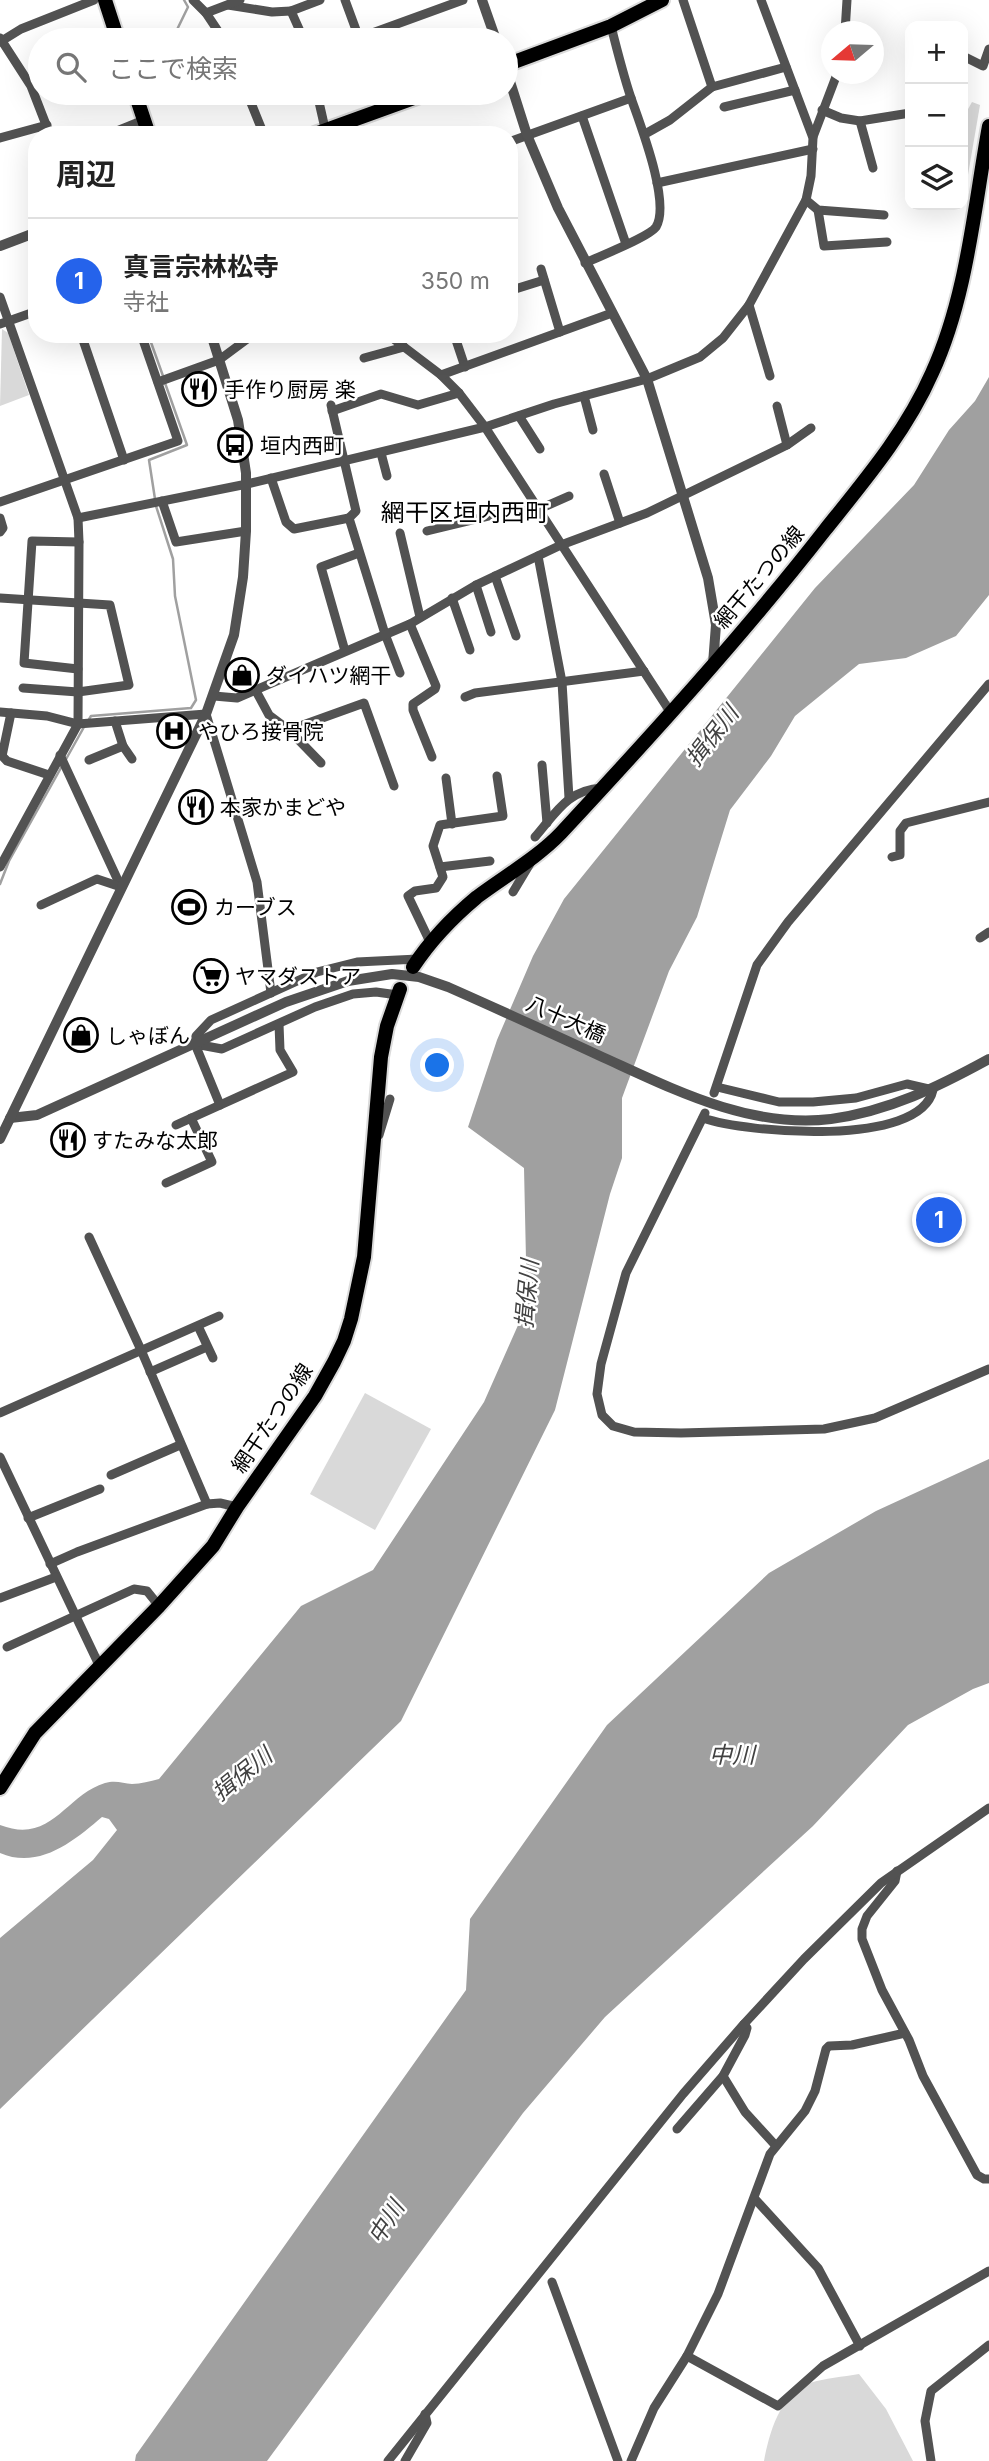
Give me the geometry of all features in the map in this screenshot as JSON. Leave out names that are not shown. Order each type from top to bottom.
[{"type":"main road","points":[[105,0],[114,28]]},
{"type":"main road","points":[[518,62],[611,26],[663,0]]},
{"type":"main road","points":[[139,105],[146,126]]},
{"type":"main road","points":[[340,126],[396,105]]},
{"type":"main road","name":"網干たつの線","points":[[416,963],[443,929],[475,899],[558,836],[671,713],[792,573],[886,453],[915,409],[946,341],[989,126]]},
{"type":"main road","name":"網干たつの線","points":[[2,1781],[35,1734],[213,1546],[315,1395],[344,1341],[363,1257],[382,1057],[387,1026],[399,992]]},
{"type":"street","points":[[28,75],[0,40],[94,0]]},
{"type":"street","points":[[193,0],[216,28]]},
{"type":"street","points":[[206,13],[240,0]]},
{"type":"street","points":[[228,5],[272,12],[291,11],[320,0]]},
{"type":"street","points":[[345,0],[353,28]]},
{"type":"street","points":[[386,28],[463,0]]},
{"type":"street","points":[[482,0],[492,28]]},
{"type":"street","points":[[683,0],[712,87]]},
{"type":"street","points":[[761,0],[813,138]]},
{"type":"street","points":[[846,21],[847,0]]},
{"type":"street","points":[[291,11],[298,28]]},
{"type":"street","points":[[585,262],[654,230],[661,218],[657,183],[645,134],[631,97],[611,26]]},
{"type":"street","points":[[968,58],[983,66],[989,49]]},
{"type":"street","points":[[645,134],[670,120],[712,87],[786,66]]},
{"type":"street","points":[[78,518],[247,484],[485,427],[646,379],[700,357],[723,338],[749,305],[806,200],[813,138],[832,84]]},
{"type":"street","points":[[724,107],[794,90]]},
{"type":"street","points":[[518,138],[631,97]]},
{"type":"street","points":[[41,105],[47,126]]},
{"type":"street","points":[[252,105],[260,126]]},
{"type":"street","points":[[318,105],[320,126]]},
{"type":"street","points":[[518,105],[527,135],[558,208],[646,379],[708,578],[716,625],[712,664]]},
{"type":"street","points":[[822,110],[841,118],[860,121],[905,114]]},
{"type":"street","points":[[582,116],[626,244]]},
{"type":"street","points":[[129,126],[144,120]]},
{"type":"street","points":[[860,121],[873,168]]},
{"type":"street","points":[[0,138],[28,133]]},
{"type":"street","points":[[657,183],[813,149]]},
{"type":"street","points":[[806,200],[818,210],[884,215]]},
{"type":"street","points":[[818,210],[824,246],[887,242]]},
{"type":"street","points":[[0,246],[28,235]]},
{"type":"street","points":[[541,269],[560,332]]},
{"type":"street","points":[[518,288],[544,280]]},
{"type":"street","points":[[0,297],[4,323],[78,518],[79,542],[78,724],[0,867]]},
{"type":"street","points":[[749,305],[770,376]]},
{"type":"street","points":[[441,375],[612,313]]},
{"type":"street","points":[[4,323],[28,314]]},
{"type":"street","points":[[84,343],[124,460]]},
{"type":"street","points":[[0,502],[178,441],[144,343]]},
{"type":"street","points":[[1,1135],[206,714],[228,658],[240,609],[247,484],[240,430],[214,343]]},
{"type":"street","points":[[158,382],[219,360],[242,343]]},
{"type":"street","points":[[399,343],[441,375],[459,393],[485,427],[535,508],[671,713]]},
{"type":"street","points":[[457,343],[465,366]]},
{"type":"street","points":[[364,358],[404,347]]},
{"type":"street","points":[[271,478],[286,522],[294,528],[349,518],[356,511],[331,408],[381,394],[418,405],[459,393]]},
{"type":"street","points":[[584,396],[593,430]]},
{"type":"street","points":[[776,406],[787,445]]},
{"type":"street","points":[[519,416],[540,449]]},
{"type":"street","points":[[214,696],[233,699],[256,691],[410,624],[476,585],[561,545],[682,496],[787,445],[811,428]]},
{"type":"street","points":[[381,453],[387,476]]},
{"type":"street","points":[[604,474],[620,523]]},
{"type":"street","points":[[427,531],[535,508],[569,496]]},
{"type":"street","points":[[162,501],[176,542],[246,531]]},
{"type":"street","points":[[0,518],[3,528],[0,532]]},
{"type":"street","points":[[349,518],[400,673]]},
{"type":"street","points":[[400,533],[421,617]]},
{"type":"street","points":[[78,668],[24,663],[32,541],[79,542]]},
{"type":"street","points":[[345,652],[321,567],[359,553]]},
{"type":"street","points":[[538,556],[562,682],[569,798]]},
{"type":"street","points":[[495,576],[516,636]]},
{"type":"street","points":[[476,585],[491,632]]},
{"type":"street","points":[[0,598],[110,606],[129,685],[78,692],[23,688]]},
{"type":"street","points":[[452,598],[470,650]]},
{"type":"street","points":[[410,624],[436,686],[414,704],[412,710],[432,757]]},
{"type":"street","points":[[465,697],[474,693],[562,682],[567,679],[643,671]]},
{"type":"street","points":[[989,684],[788,922],[757,965],[715,1090],[779,1101],[813,1102],[856,1098],[907,1084],[933,1090],[932,1094],[917,1113],[860,1130],[775,1132],[716,1122],[704,1116],[626,1273],[601,1364],[597,1394],[602,1415],[613,1426],[634,1432],[824,1429],[875,1418],[989,1369]]},
{"type":"street","points":[[256,691],[270,715],[321,763]]},
{"type":"street","points":[[289,730],[364,703],[394,786]]},
{"type":"street","points":[[0,712],[61,718],[78,724],[206,714]]},
{"type":"street","points":[[11,713],[2,756],[7,761],[49,775]]},
{"type":"street","points":[[206,714],[257,882],[271,993]]},
{"type":"street","points":[[114,721],[123,746],[132,759]]},
{"type":"street","points":[[89,760],[123,746]]},
{"type":"street","points":[[60,755],[121,887]]},
{"type":"street","points":[[542,765],[547,823]]},
{"type":"street","points":[[431,944],[408,896],[415,891],[436,888],[443,877],[433,846],[440,825],[503,816],[497,776]]},
{"type":"street","points":[[446,778],[452,824]]},
{"type":"street","points":[[535,837],[569,798],[591,789],[602,788]]},
{"type":"street","points":[[892,856],[900,855],[900,831],[906,823],[989,802]]},
{"type":"street","points":[[513,892],[535,854]]},
{"type":"street","points":[[440,867],[490,861]]},
{"type":"street","points":[[40,905],[97,879],[121,887]]},
{"type":"street","points":[[980,938],[989,932]]},
{"type":"street","points":[[220,1105],[195,1044],[196,1036],[211,1020],[317,972],[356,962],[416,963]]},
{"type":"street","name":"八十大橋","points":[[10,1118],[37,1115],[286,1002],[348,981],[391,974],[419,977],[448,987],[669,1087],[724,1108],[782,1119],[830,1119],[894,1105],[933,1090],[989,1059]]},
{"type":"street","points":[[195,1044],[222,1049],[315,1007],[353,994],[399,992]]},
{"type":"street","points":[[176,1125],[293,1072],[281,1050],[279,1024]]},
{"type":"street","points":[[372,1160],[390,1099]]},
{"type":"street","points":[[166,1183],[212,1162],[191,1118]]},
{"type":"street","points":[[89,1237],[207,1504]]},
{"type":"street","points":[[0,1413],[219,1317]]},
{"type":"street","points":[[198,1326],[213,1358]]},
{"type":"street","points":[[150,1372],[207,1347]]},
{"type":"street","points":[[111,1475],[180,1445]]},
{"type":"street","points":[[0,1457],[100,1667]]},
{"type":"street","points":[[0,1483],[10,1478]]},
{"type":"street","points":[[28,1518],[100,1489]]},
{"type":"street","points":[[50,1564],[207,1504],[220,1503],[237,1507]]},
{"type":"street","points":[[0,1598],[56,1577]]},
{"type":"street","points":[[7,1647],[134,1589],[147,1591],[159,1606]]},
{"type":"street","points":[[388,2461],[683,2094],[744,2024],[835,1926],[881,1883],[989,1808]]},
{"type":"street","points":[[897,1871],[895,1881],[867,1916],[861,1934],[882,1990],[905,2033],[927,2085],[977,2175],[989,2179]]},
{"type":"street","points":[[677,2129],[723,2076],[745,2035],[747,2028],[744,2024]]},
{"type":"street","points":[[631,2461],[654,2408],[687,2356],[718,2294],[771,2154],[805,2111],[815,2091],[826,2049],[829,2046],[852,2046],[905,2033]]},
{"type":"street","points":[[723,2076],[746,2112],[776,2146]]},
{"type":"street","points":[[755,2199],[818,2268],[860,2346]]},
{"type":"street","points":[[687,2356],[778,2406],[810,2375],[989,2271]]},
{"type":"street","points":[[552,2282],[618,2461]]},
{"type":"street","points":[[931,2461],[925,2421],[932,2391],[989,2345]]},
{"type":"street","points":[[405,2461],[427,2423],[425,2414]]},
{"type":"shaded area","points":[[972,102],[980,105],[968,175],[968,147],[968,109]]},
{"type":"shaded area","points":[[2,329],[8,333],[29,395],[0,406]]},
{"type":"shaded area","points":[[365,1393],[431,1429],[375,1530],[310,1494]]},
{"type":"shaded area","points":[[859,2374],[886,2409],[913,2461],[764,2461],[773,2427],[791,2396],[810,2383]]},
{"type":"water","name":"揖保川","points":[[989,377],[989,595],[956,636],[906,658],[859,664],[795,716],[771,756],[730,810],[697,917],[669,971],[622,1098],[622,1158],[610,1194],[555,1410],[401,1721],[0,2109],[0,1938],[93,1860],[117,1830],[109,1819],[102,1817],[68,1843],[42,1855],[28,1858],[0,1853],[0,1825],[33,1829],[46,1824],[79,1797],[105,1783],[135,1784],[159,1779],[301,1606],[373,1570],[484,1402],[527,1305],[524,1168],[468,1127],[497,1040],[533,956],[564,899],[815,588],[914,485],[949,430],[975,401]]},
{"type":"water","name":"中川","points":[[989,1459],[989,1683],[908,1725],[813,1826],[605,2017],[523,2113],[267,2461],[135,2461],[136,2455],[466,1990],[470,1919],[607,1725],[769,1573],[876,1511]]},
{"type":"waterway","points":[[178,28],[188,7],[184,0]]},
{"type":"waterway","points":[[151,343],[163,376]]},
{"type":"waterway","points":[[155,499],[149,460],[187,445],[165,383]]},
{"type":"waterway","points":[[88,721],[91,716],[191,708],[196,700],[175,596],[173,559],[156,506]]},
{"type":"waterway","points":[[65,761],[84,727]]},
{"type":"waterway","points":[[0,884],[9,861],[62,766]]},
{"type":"place","name":"手作り厨房 楽","points":[[199,389]]},
{"type":"place","name":"垣内西町","points":[[235,445]]},
{"type":"place","name":"ダイハツ網干","points":[[242,675]]},
{"type":"place","name":"やひろ接骨院","points":[[174,731]]},
{"type":"place","name":"本家かまどや","points":[[196,807]]},
{"type":"place","name":"カーブス","points":[[189,907]]},
{"type":"place","name":"ヤマダストア","points":[[211,976]]},
{"type":"place","name":"しゃぼん","points":[[81,1035]]},
{"type":"place","name":"すたみな太郎","points":[[68,1140]]},
{"type":"place","name":"真言宗林松寺","points":[[939,1220]]},
{"type":"district","name":"網干区垣内西町","points":[[465,512]]}]
